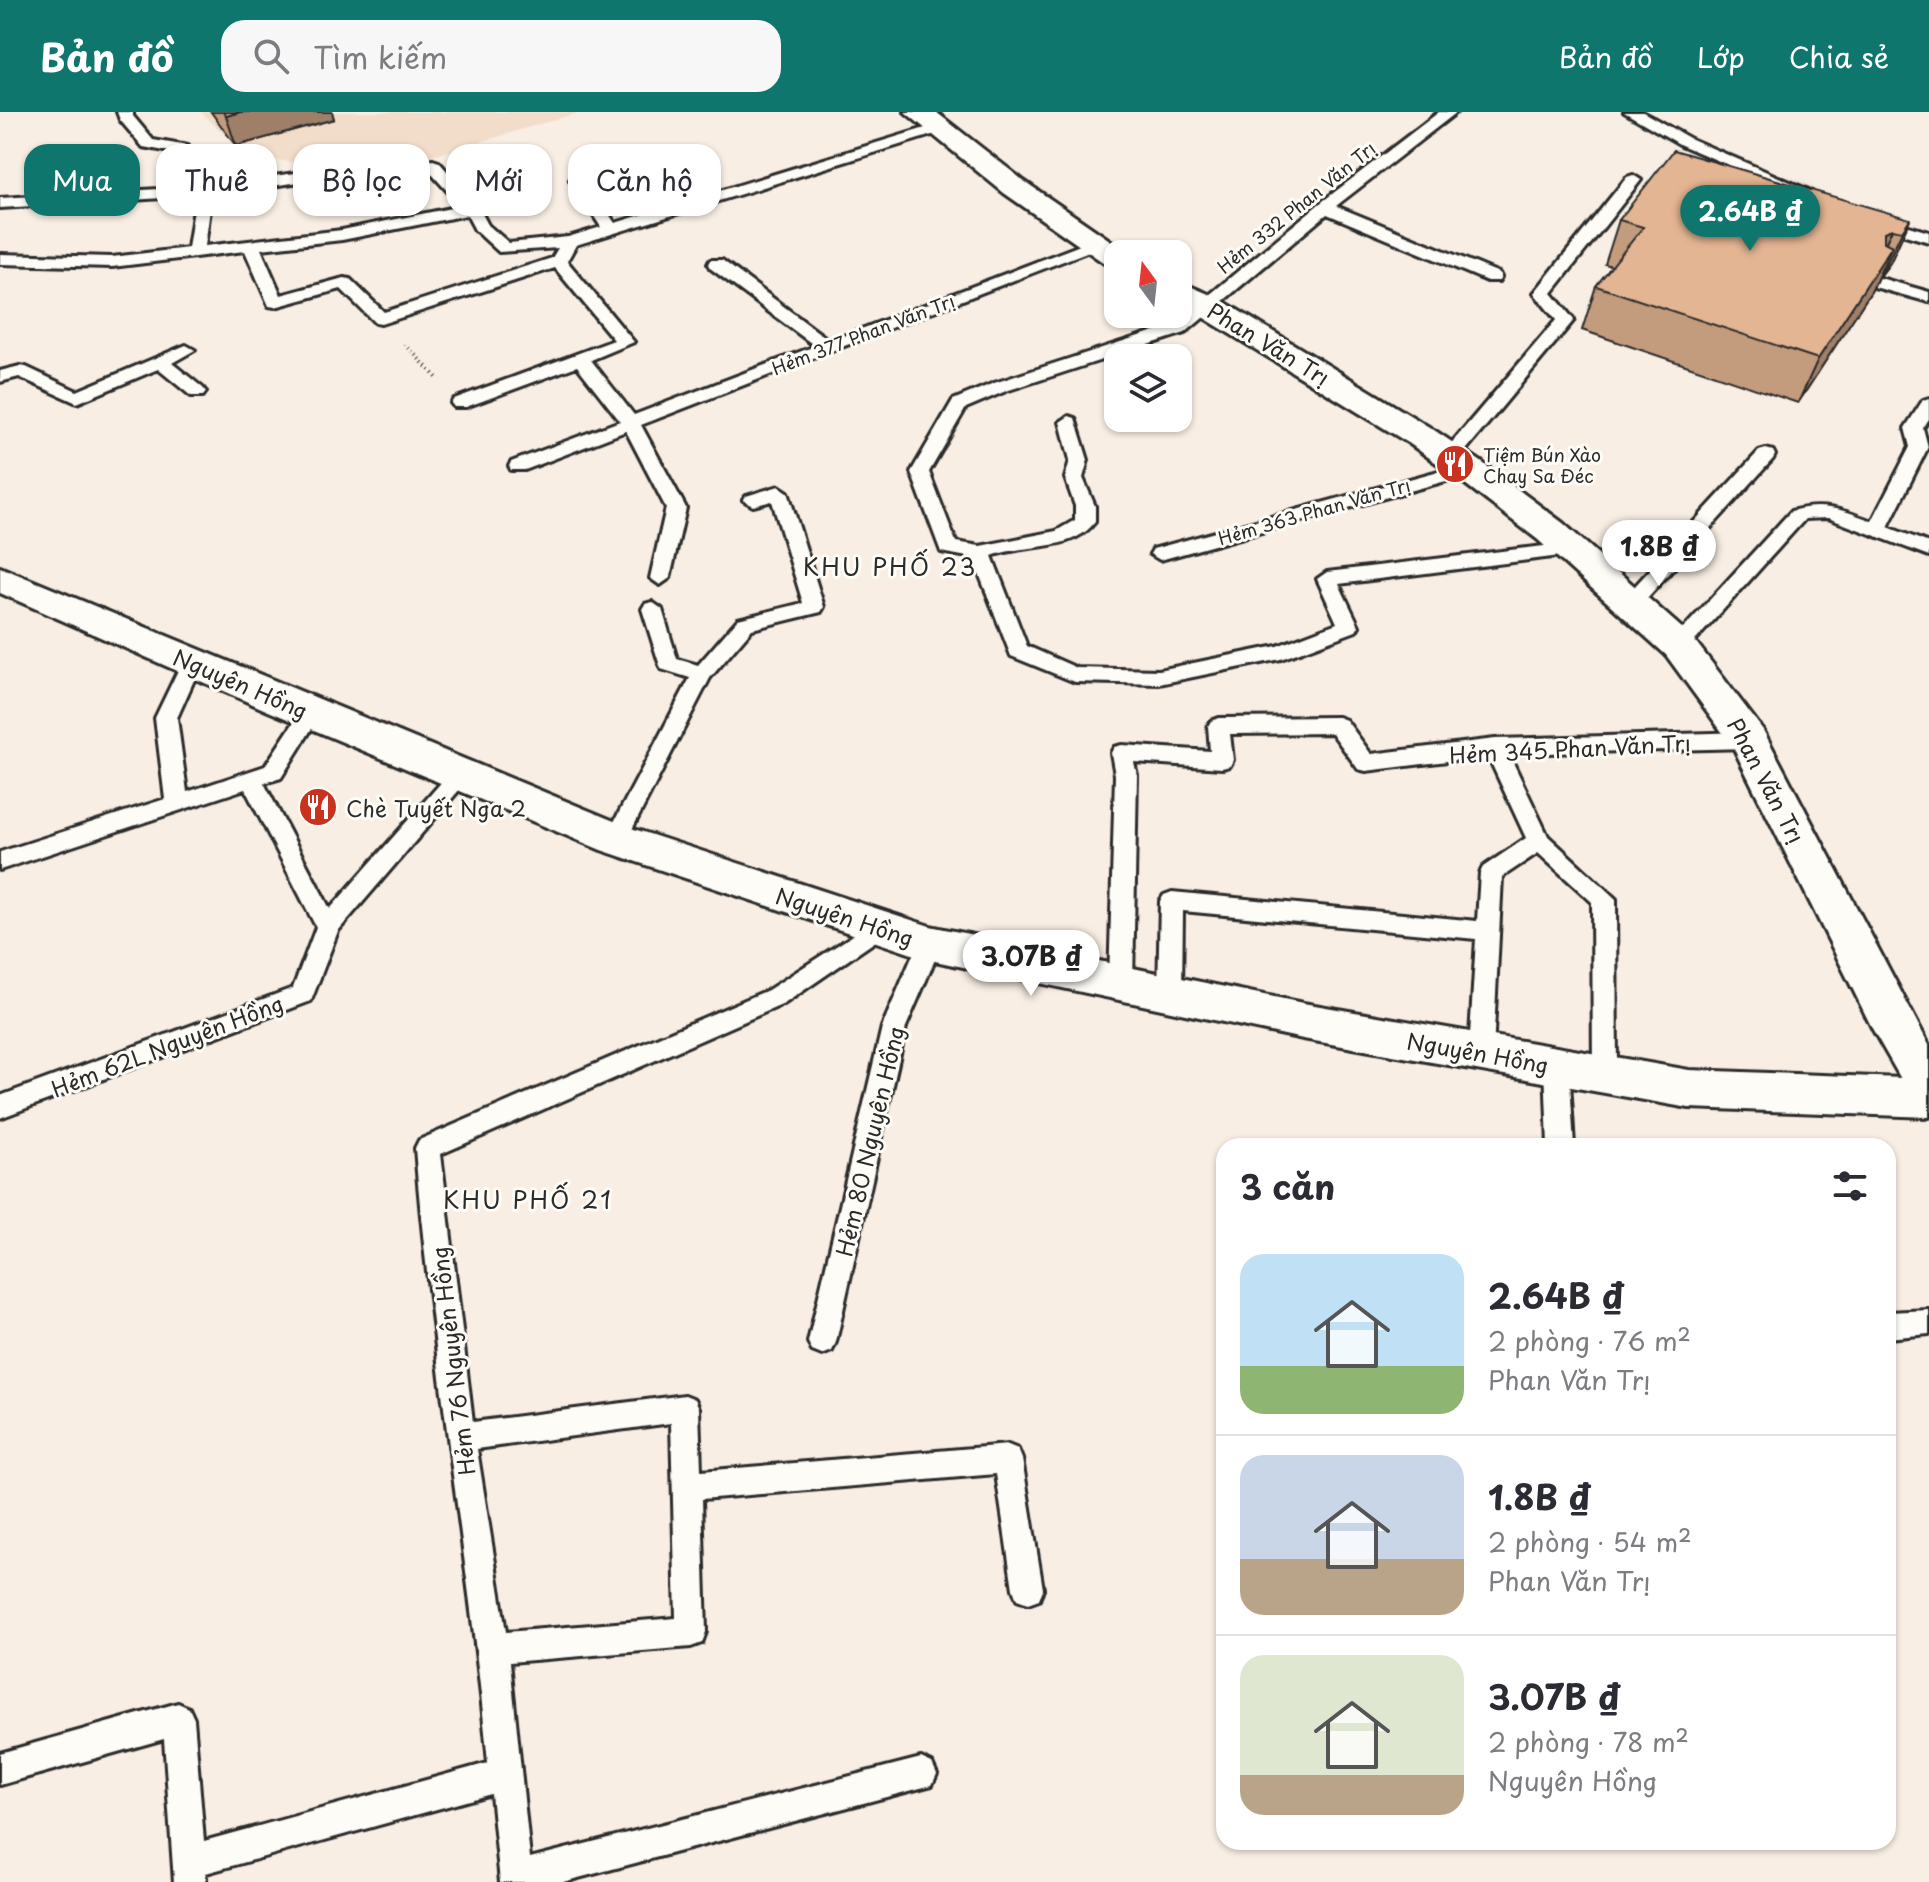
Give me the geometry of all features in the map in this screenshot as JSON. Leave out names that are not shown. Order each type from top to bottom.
[{"type":"street","points":[[930,120],[1104,250]]},
{"type":"street","name":"Phan Văn Trị","points":[[1193,298],[1459,463],[1569,549],[1679,646],[1720,697],[1749,740],[1889,1017],[1926,1080]]},
{"type":"street","name":"Nguyên Hồng","points":[[0,579],[616,839],[930,943],[1303,1021],[1689,1089],[1926,1080]]},
{"type":"lane","points":[[125,112],[125,117],[148,144],[156,145]]},
{"type":"lane","name":"Hẻm 332 Phan Văn Trị","points":[[981,553],[948,547],[920,472],[959,404],[1000,387],[1179,329],[1193,298],[1325,207],[1449,112]]},
{"type":"lane","points":[[1632,112],[1686,142],[1813,195]]},
{"type":"lane","points":[[476,216],[481,227],[505,248],[570,242],[930,120]]},
{"type":"lane","points":[[277,181],[317,175],[326,189],[433,165],[446,180]]},
{"type":"lane","points":[[1459,463],[1565,320],[1543,293],[1633,180]]},
{"type":"lane","points":[[0,203],[156,194]]},
{"type":"lane","points":[[1325,207],[1493,277]]},
{"type":"lane","points":[[1855,213],[1897,230],[1929,237]]},
{"type":"lane","points":[[0,259],[112,262],[342,235],[446,214]]},
{"type":"lane","points":[[196,252],[201,216]]},
{"type":"lane","points":[[602,216],[611,230]]},
{"type":"lane","points":[[251,245],[275,302],[344,283],[381,319],[558,261],[570,242]]},
{"type":"lane","name":"Hẻm 377 Phan Văn Trị","points":[[518,466],[827,347],[1104,253]]},
{"type":"lane","points":[[460,403],[625,342],[558,261]]},
{"type":"lane","points":[[716,264],[827,347]]},
{"type":"lane","points":[[1873,281],[1929,297]]},
{"type":"lane","points":[[0,377],[20,371],[77,398],[186,350]]},
{"type":"lane","points":[[581,359],[631,423],[676,508],[660,578]]},
{"type":"lane","points":[[160,362],[197,392]]},
{"type":"lane","points":[[1878,529],[1919,447],[1914,428],[1929,404]]},
{"type":"lane","points":[[1069,422],[1079,460],[1074,478],[1085,506],[1085,522],[1073,534],[993,547],[981,553],[1018,651],[1075,675],[1159,677],[1281,652],[1349,626],[1327,579],[1569,549]]},
{"type":"lane","points":[[1630,604],[1739,501],[1766,455]]},
{"type":"lane","name":"Hẻm 363 Phan Văn Trị","points":[[1160,554],[1459,463]]},
{"type":"lane","points":[[616,839],[702,674],[745,624],[814,607],[779,492],[753,500]]},
{"type":"lane","points":[[1679,646],[1798,515],[1813,511],[1830,512],[1929,550]]},
{"type":"lane","points":[[652,609],[668,664],[702,674]]},
{"type":"lane","points":[[177,803],[166,718],[192,662]]},
{"type":"lane","points":[[0,861],[273,772],[311,712]]},
{"type":"lane","name":"Hẻm 345 Phan Văn Trị","points":[[1121,983],[1126,775],[1122,753],[1222,760],[1219,726],[1338,725],[1366,763],[1495,747],[1749,740]]},
{"type":"lane","points":[[1495,747],[1539,841],[1604,899],[1605,1074]]},
{"type":"lane","name":"Hẻm 62L Nguyên Hồng","points":[[0,1107],[303,994],[328,927],[461,775]]},
{"type":"lane","points":[[250,778],[328,927]]},
{"type":"lane","points":[[1481,1052],[1491,873],[1539,841]]},
{"type":"lane","points":[[1170,993],[1172,901],[1488,931]]},
{"type":"lane","name":"Hẻm 76 Nguyên Hồng","points":[[516,1880],[493,1648],[461,1437],[428,1148],[776,997],[878,928]]},
{"type":"lane","name":"Hẻm 80 Nguyên Hồng","points":[[822,1342],[894,1027],[930,943]]},
{"type":"lane","points":[[1557,1066],[1561,1138]]},
{"type":"lane","points":[[1896,1324],[1929,1322]]},
{"type":"lane","points":[[461,1437],[685,1408],[691,1632],[493,1648]]},
{"type":"lane","points":[[687,1486],[1008,1459],[1028,1589]]},
{"type":"lane","points":[[0,1769],[178,1719],[189,1872],[505,1774]]},
{"type":"lane","points":[[516,1880],[921,1774]]},
{"type":"shaded area","points":[[201,112],[581,112],[473,144],[446,144],[446,152],[430,157],[430,144],[293,144],[293,162],[277,160],[277,144],[234,144]]},
{"type":"building","points":[[1674,150],[1910,219],[1902,231],[1892,229],[1884,232],[1884,242],[1892,246],[1818,359],[1596,286],[1643,227],[1619,220]]},
{"type":"place","name":"Tiệm Bún Xào Chay Sa Đéc","points":[[1455,464]]},
{"type":"place","name":"Chè Tuyết Nga 2","points":[[318,807]]},
{"type":"district","name":"KHU PHỐ 23","points":[[890,566]]},
{"type":"district","name":"KHU PHỐ 21","points":[[528,1199]]}]
